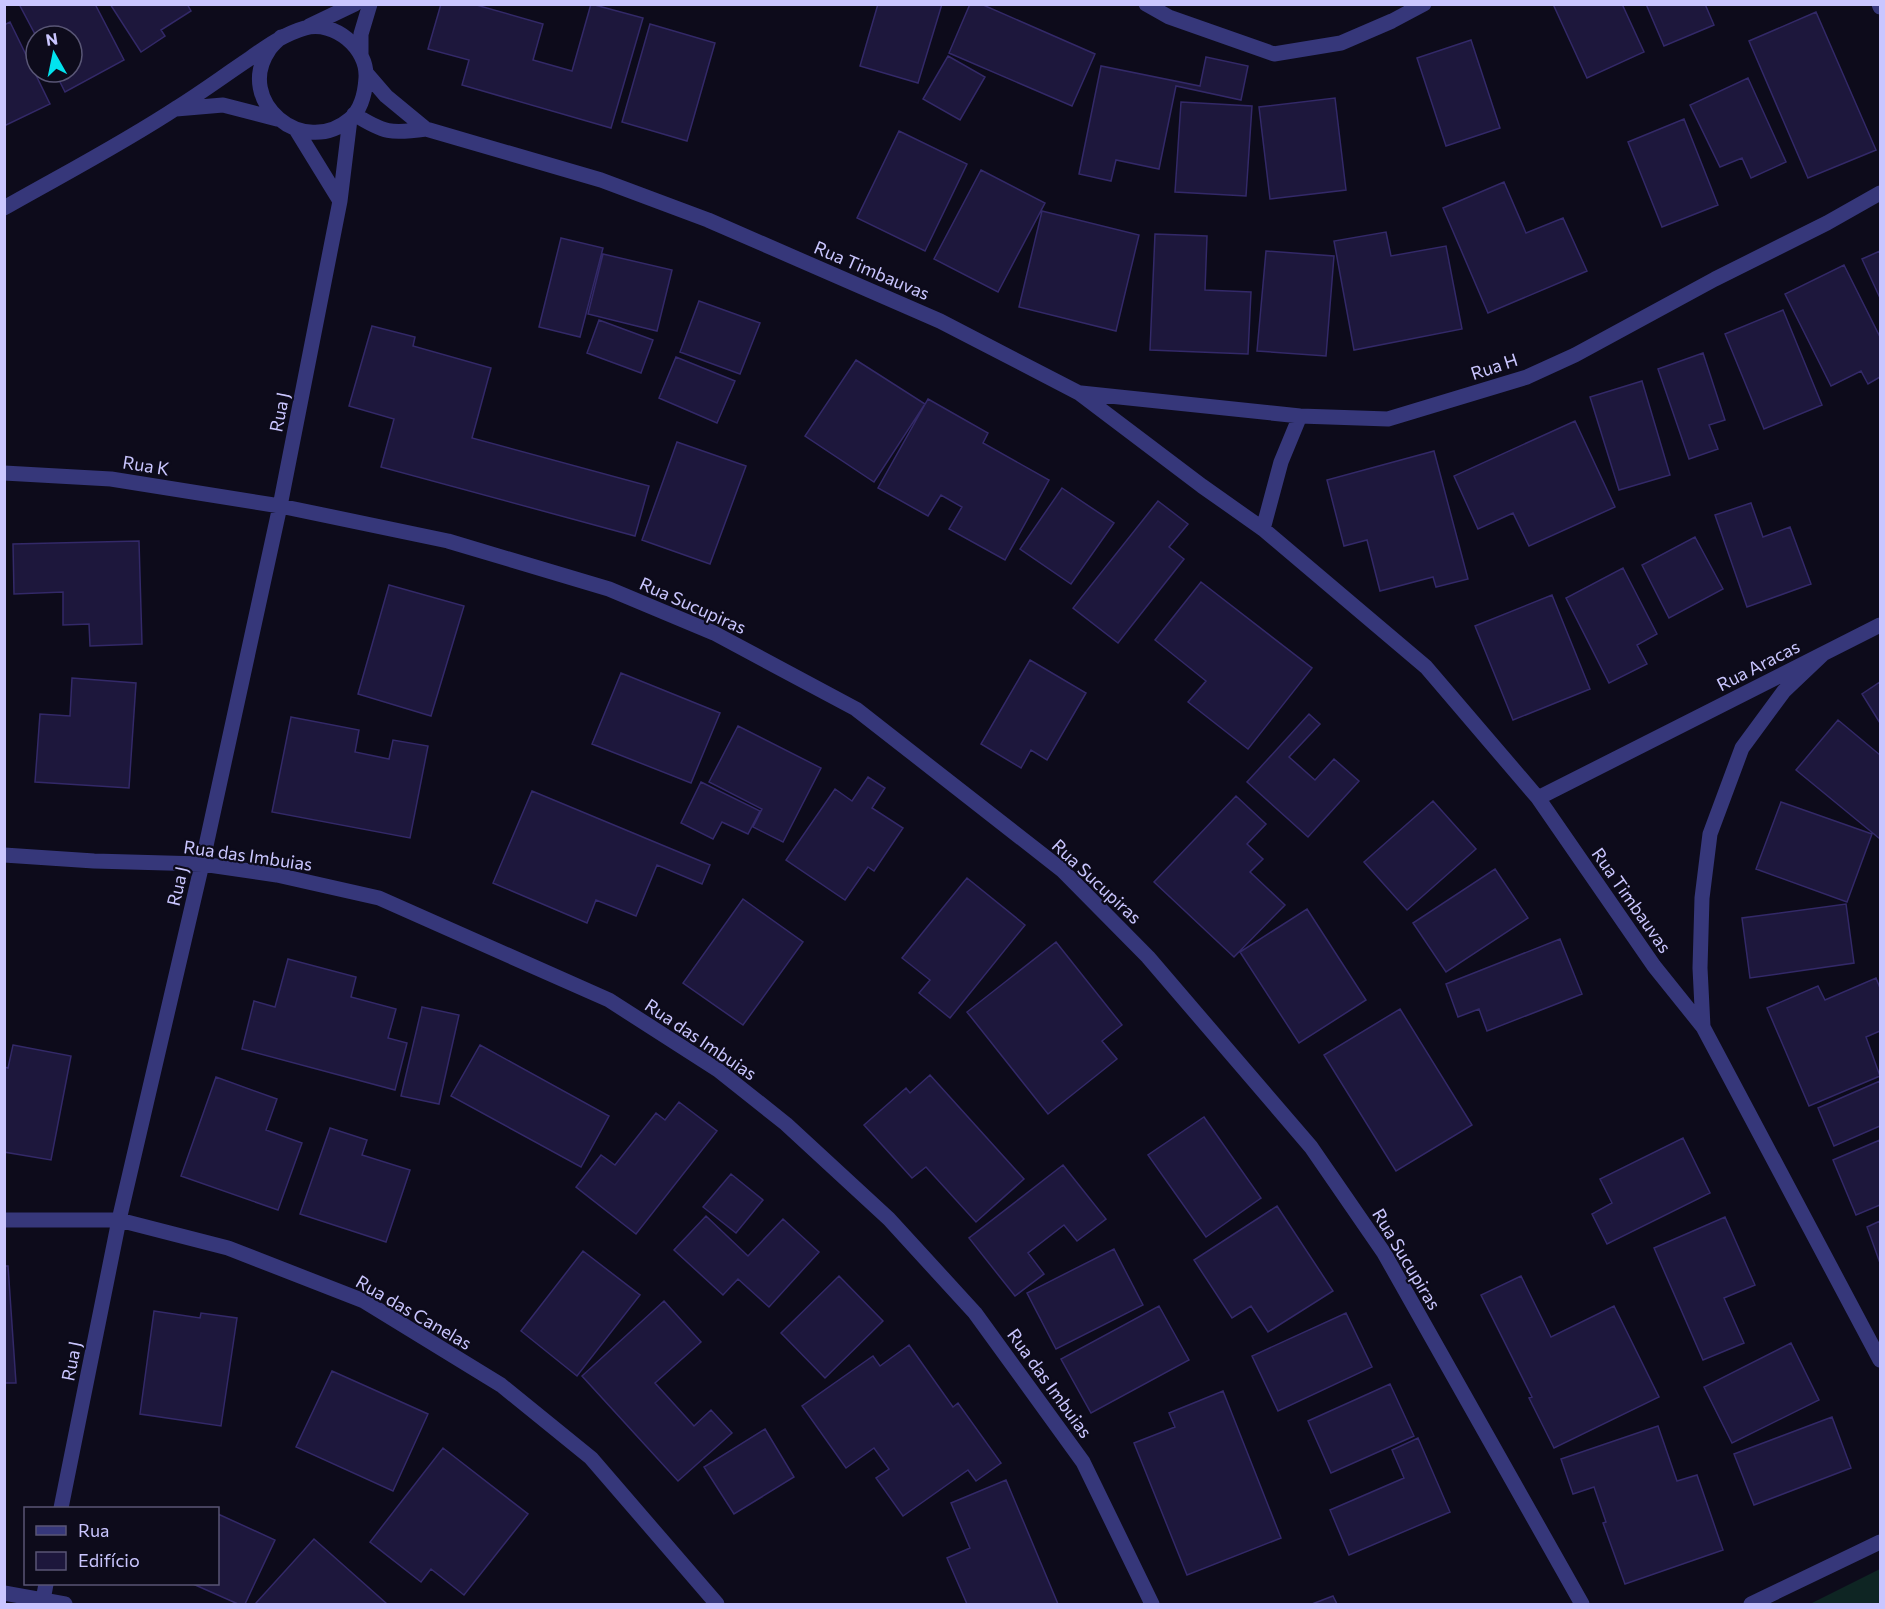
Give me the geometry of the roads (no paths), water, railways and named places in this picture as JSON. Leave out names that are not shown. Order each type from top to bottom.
[{"type":"street","points":[[4,208],[176,109],[281,37],[356,4]]},
{"type":"street","points":[[176,109],[223,105],[277,119],[297,131],[316,133],[334,129],[352,117],[365,95],[367,74],[361,54],[361,34],[370,4]]},
{"type":"street","points":[[1146,4],[1169,17],[1274,54],[1341,43],[1424,4]]},
{"type":"street","points":[[307,27],[328,28],[347,38],[361,54]]},
{"type":"street","points":[[277,119],[266,104],[260,86],[261,68],[268,50],[281,37]]},
{"type":"street","points":[[367,74],[386,96],[426,129]]},
{"type":"street","points":[[352,117],[377,128],[398,133],[426,129]]},
{"type":"street","name":"Rua J","points":[[61,1507],[119,1220],[202,864],[280,506],[340,201],[352,117]]},
{"type":"street","name":"Rua Timbauvas","points":[[426,129],[601,180],[708,220],[940,321],[1079,393],[1263,529],[1426,667],[1538,798],[1654,966],[1703,1027],[1881,1360]]},
{"type":"street","points":[[297,131],[340,201]]},
{"type":"street","name":"Rua H","points":[[1079,393],[1300,416],[1388,419],[1527,377],[1575,355],[1881,193]]},
{"type":"street","points":[[1263,529],[1281,462],[1300,416]]},
{"type":"street","name":"Rua K","points":[[4,473],[111,479],[280,506]]},
{"type":"street","name":"Rua Sucupiras","points":[[280,506],[448,541],[609,589],[714,633],[856,710],[1062,870],[1148,957],[1311,1147],[1384,1253],[1582,1605]]},
{"type":"street","points":[[1823,654],[1881,625]]},
{"type":"street","name":"Rua Aracas","points":[[1538,798],[1823,654]]},
{"type":"street","name":"Rua Aracas","points":[[1703,1027],[1700,968],[1702,898],[1710,834],[1742,748],[1784,691],[1823,654]]},
{"type":"street","name":"Rua das Imbuias","points":[[4,855],[94,861],[202,864],[277,876],[379,898],[609,1000],[718,1070],[786,1124],[889,1219],[975,1313],[1083,1462],[1152,1605]]},
{"type":"street","name":"Rua das Canelas","points":[[4,1220],[119,1220],[228,1248],[364,1301],[501,1385],[591,1458],[717,1605]]},
{"type":"street","points":[[1750,1605],[1881,1542]]},
{"type":"street","points":[[43,1600],[46,1585]]},
{"type":"street","points":[[4,1593],[65,1605]]}]
